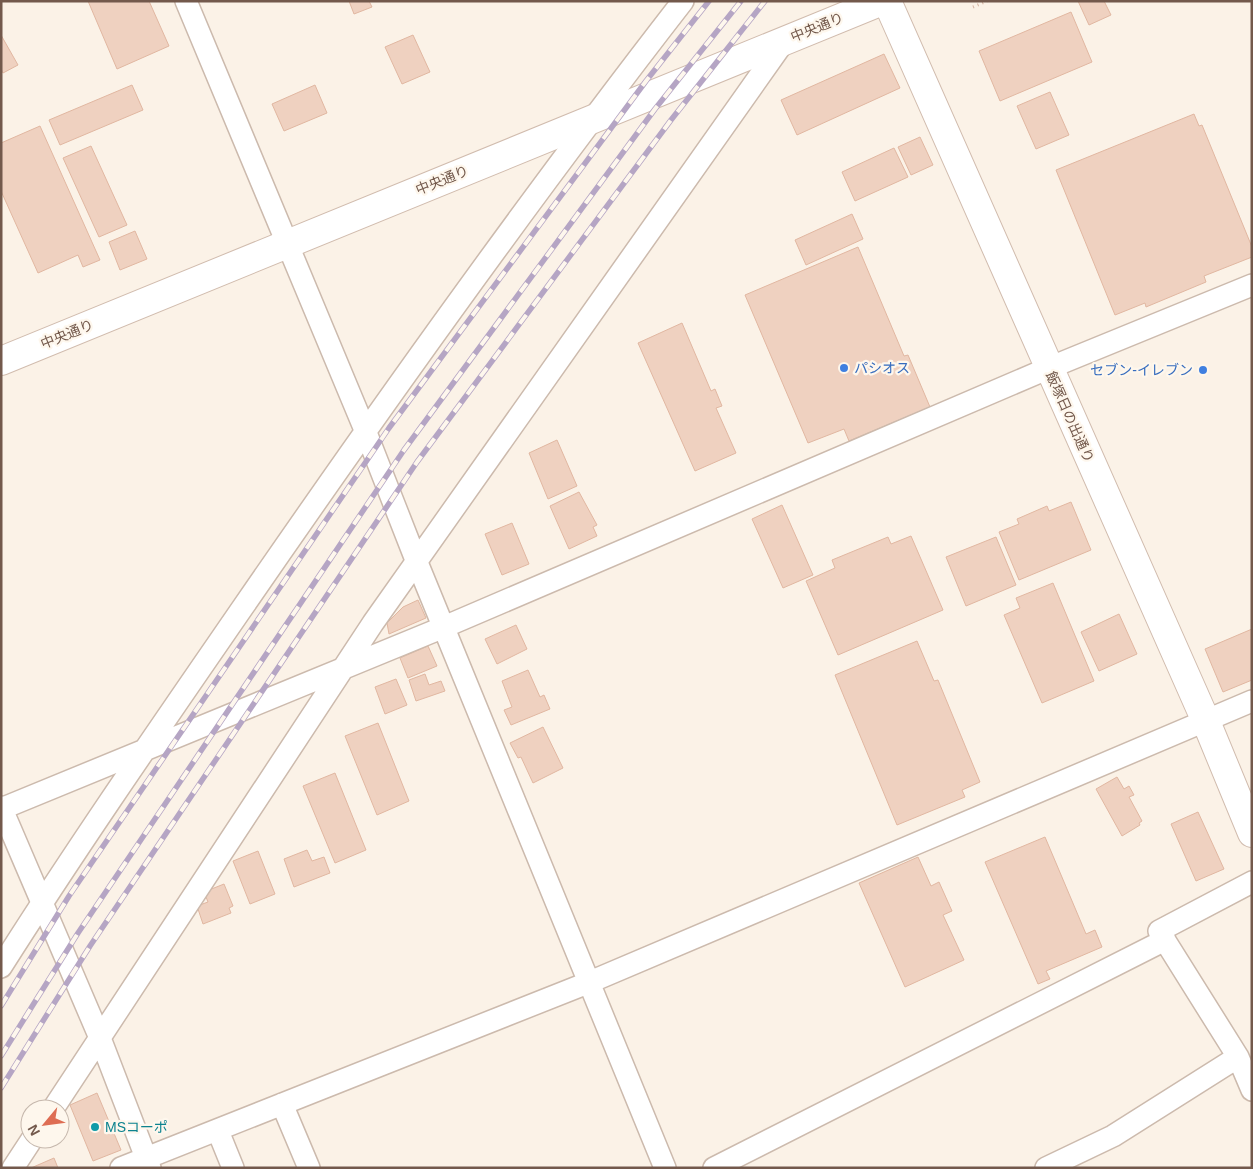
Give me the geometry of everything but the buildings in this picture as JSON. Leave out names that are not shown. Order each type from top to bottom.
[{"type":"street","points":[[186,1],[288,242],[665,1168]]},
{"type":"street","points":[[1,967],[144,751],[365,430],[591,120],[683,1]]},
{"type":"street","name":"中央通り","points":[[1,360],[882,1]]},
{"type":"street","name":"飯塚日の出通り","points":[[887,1],[1205,719],[1252,833]]},
{"type":"street","points":[[59,1099],[416,560],[785,40]]},
{"type":"street","points":[[148,1162],[100,1038],[43,901],[1,808],[444,627],[1049,368],[1252,285]]},
{"type":"street","points":[[121,1168],[148,1162],[282,1104],[590,982],[1205,719],[1252,701]]},
{"type":"street","points":[[1252,882],[1159,931],[1238,1057],[1252,1090]]},
{"type":"street","points":[[714,1168],[1165,940]]},
{"type":"street","points":[[1046,1168],[1112,1136],[1238,1057]]},
{"type":"street","points":[[282,1104],[309,1168]]},
{"type":"street","points":[[218,1131],[233,1168]]},
{"type":"street","points":[[13,1168],[25,1149]]},
{"type":"path","points":[[973,7],[987,1]]},
{"type":"railway","points":[[1,1006],[69,896],[389,428],[646,81],[709,1]]},
{"type":"railway","points":[[1,1056],[78,933],[404,450],[655,109],[741,1]]},
{"type":"railway","points":[[1,1088],[90,946],[417,462],[671,120],[765,1]]},
{"type":"place","name":"パシオス","points":[[844,368]]},
{"type":"place","name":"セブン-イレブン","points":[[1203,370]]},
{"type":"place","name":"MSコーポ","points":[[95,1127]]}]
